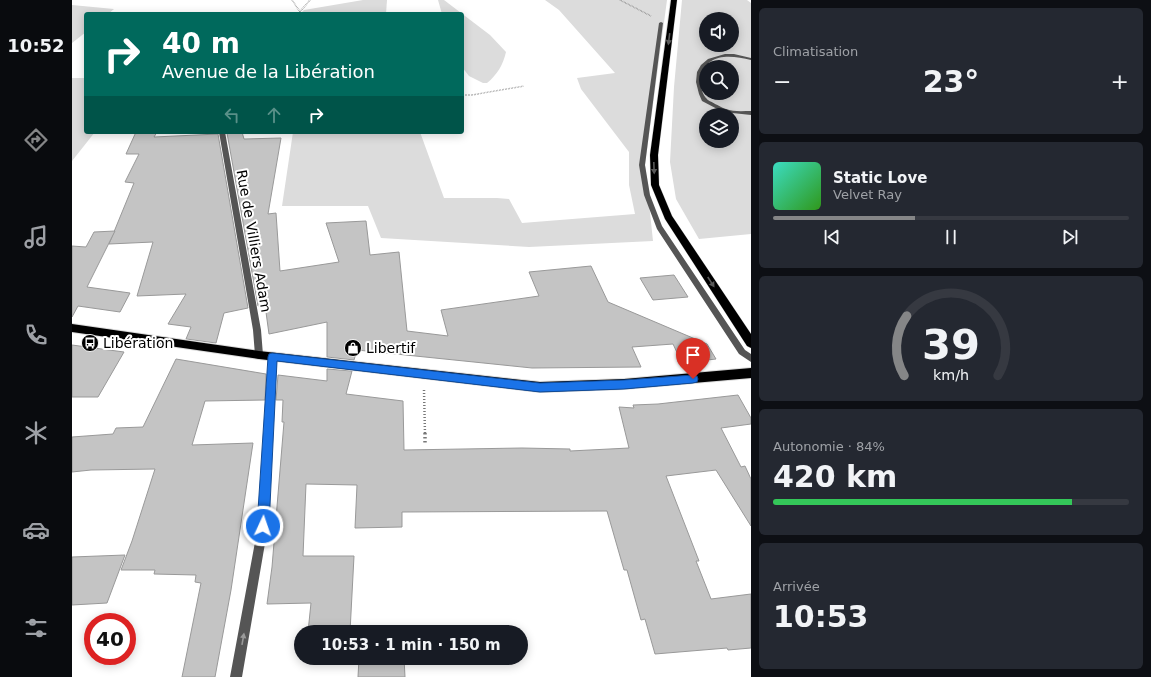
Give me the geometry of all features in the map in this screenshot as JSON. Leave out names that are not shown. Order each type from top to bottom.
[{"type":"highway","points":[[674,0],[654,155],[655,185],[668,217],[751,343]]},
{"type":"main road","points":[[72,328],[272,357],[540,387],[624,384],[707,378],[751,372]]},
{"type":"street","points":[[661,23],[642,165],[647,195],[659,227],[742,352],[751,358]]},
{"type":"street","points":[[751,59],[725,55],[709,58],[702,64],[698,82],[704,100],[725,111],[751,113]]},
{"type":"street","name":"Rue de Villiers Adam","points":[[222,134],[257,330],[259,355]]},
{"type":"street","points":[[236,677],[263,526],[272,357]]},
{"type":"path","points":[[292,0],[300,12],[310,0]]},
{"type":"path","points":[[620,0],[637,10],[657,18],[661,23]]},
{"type":"path","points":[[464,95],[524,86]]},
{"type":"path","points":[[424,374],[425,443]]},
{"type":"shaded area","points":[[363,0],[387,0],[386,12],[302,12],[304,10]]},
{"type":"shaded area","points":[[438,0],[444,0],[460,12],[441,12]]},
{"type":"shaded area","points":[[545,0],[667,0],[645,165],[653,241],[529,247],[381,238],[368,206],[282,206],[293,134],[421,134],[444,198],[509,199],[522,223],[635,214],[629,185],[629,152],[581,89],[577,78],[615,73],[559,10]]},
{"type":"shaded area","points":[[682,0],[747,0],[751,3],[751,234],[699,239],[676,199],[670,162],[674,87]]},
{"type":"shaded area","points":[[72,5],[114,9],[110,12],[84,12],[84,34],[72,43]]},
{"type":"shaded area","points":[[464,15],[490,35],[506,52],[499,69],[494,77],[487,83],[483,83],[469,76],[464,70]]},
{"type":"shaded area","points":[[72,78],[84,78],[84,134],[93,134],[72,161]]},
{"type":"building","points":[[135,134],[156,134],[154,137],[218,134],[248,308],[224,313],[216,343],[186,339],[191,327],[168,324],[186,294],[137,296],[153,242],[109,244],[134,183],[125,182],[139,154],[126,154]]},
{"type":"building","points":[[227,134],[243,134],[244,139],[281,138],[268,214],[276,213],[280,271],[339,262],[326,223],[366,221],[370,255],[399,252],[407,331],[448,336],[441,310],[539,296],[529,272],[591,266],[608,302],[707,344],[716,359],[682,363],[673,344],[632,347],[641,367],[532,368],[357,350],[354,360],[327,357],[327,322],[269,334],[265,305],[258,306]]},
{"type":"building","points":[[115,231],[87,287],[130,293],[120,312],[78,306],[72,317],[72,246],[86,247],[94,232]]},
{"type":"building","points":[[674,275],[688,297],[653,300],[640,278]]},
{"type":"building","points":[[72,345],[124,352],[98,397],[72,397]]},
{"type":"building","points":[[176,359],[266,374],[265,400],[205,401],[192,445],[253,443],[231,590],[215,677],[182,677],[201,583],[195,582],[196,575],[154,574],[155,570],[121,570],[155,469],[91,470],[72,472],[72,437],[113,434],[116,428],[143,427]]},
{"type":"building","points":[[327,369],[352,371],[346,394],[403,401],[404,450],[522,448],[570,449],[570,451],[629,448],[619,407],[634,408],[633,405],[658,404],[738,395],[751,418],[751,424],[721,428],[741,467],[745,466],[751,479],[751,526],[716,470],[666,476],[699,561],[696,561],[711,599],[751,594],[751,648],[728,650],[727,648],[655,654],[645,619],[641,620],[627,570],[624,570],[607,511],[402,512],[402,527],[355,528],[357,485],[306,484],[303,556],[354,556],[350,625],[309,625],[311,603],[267,604],[272,567],[284,422],[282,422],[283,400],[276,400],[278,375],[327,381]]},
{"type":"building","points":[[125,555],[107,603],[72,605],[72,557]]},
{"type":"building","points":[[359,665],[404,665],[405,677],[358,677]]},
{"type":"place","name":"Libération","points":[[90,343]]},
{"type":"place","name":"Libertif","points":[[353,348]]},
{"type":"route","points":[[263,526],[272,357],[540,387],[624,384],[693,379]]}]
